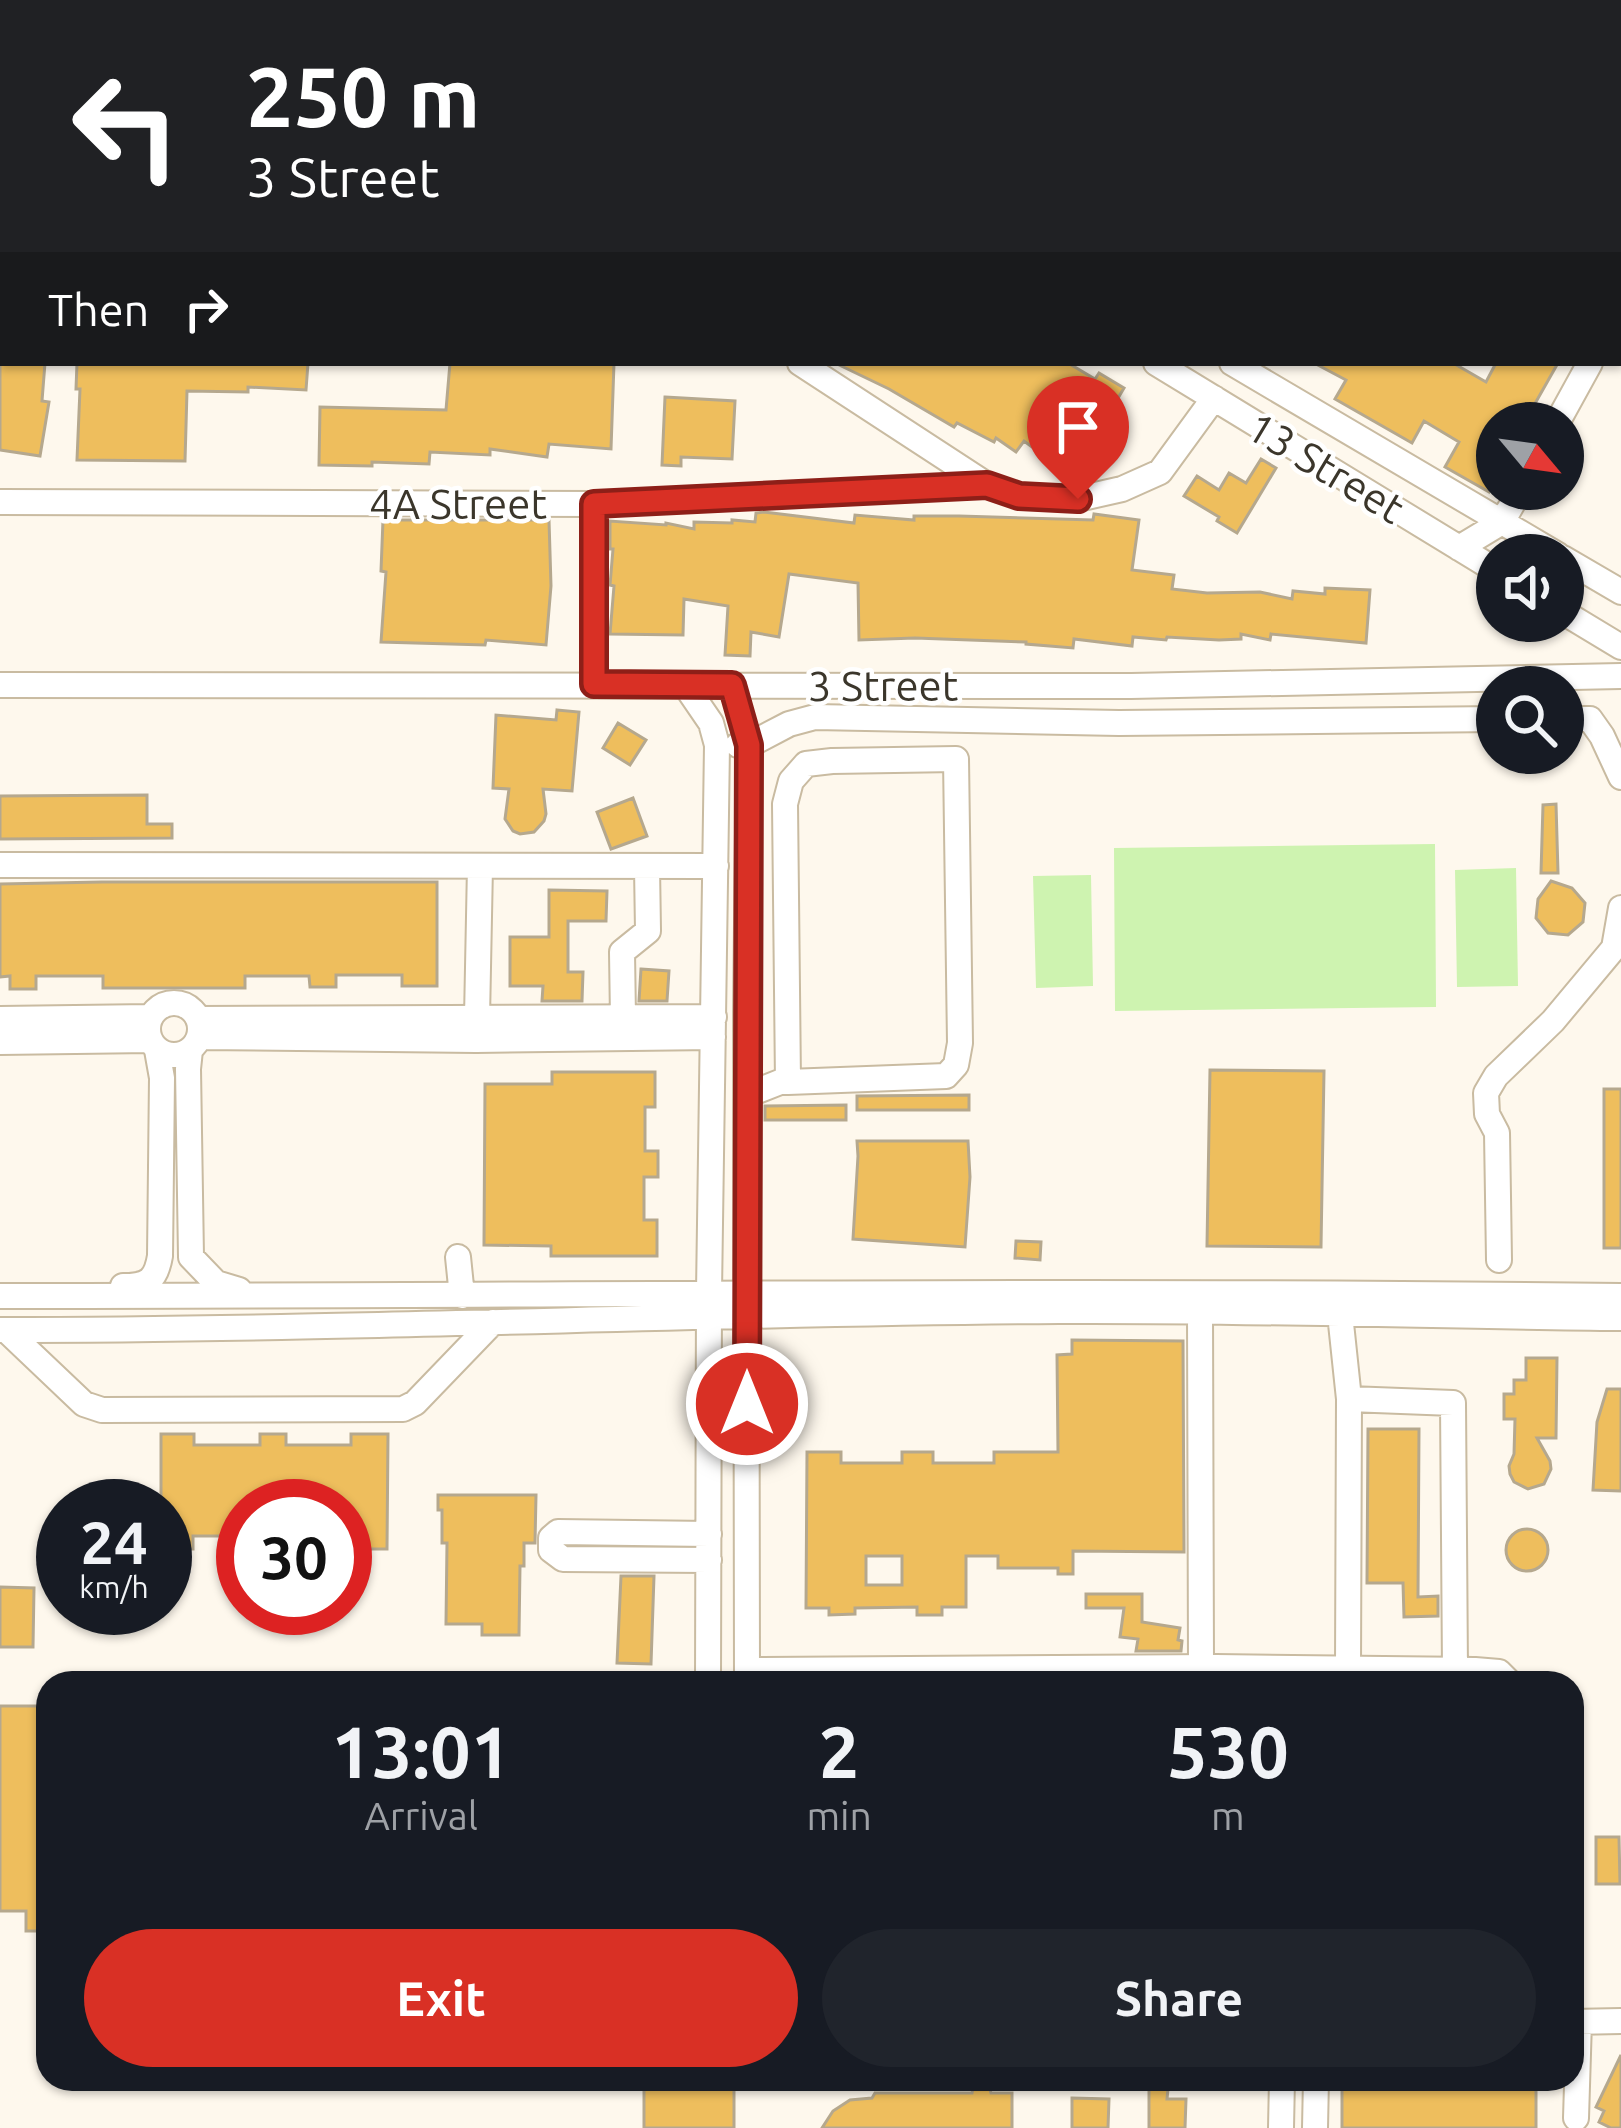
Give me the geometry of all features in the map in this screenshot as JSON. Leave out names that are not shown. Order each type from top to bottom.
[{"type":"street","points":[[805,366],[987,485],[1019,496],[1078,499],[1122,489],[1160,472],[1214,398]]},
{"type":"street","name":"13 Street","points":[[1161,366],[1476,558]]},
{"type":"street","name":"13 Street","points":[[1237,366],[1523,534]]},
{"type":"street","points":[[1568,402],[1587,366]]},
{"type":"street","name":"4A Street","points":[[0,502],[594,504],[987,485]]},
{"type":"street","points":[[594,504],[594,684]]},
{"type":"street","points":[[1459,548],[1502,522],[1509,510]]},
{"type":"street","name":"13 Street","points":[[1584,570],[1621,592]]},
{"type":"street","points":[[1584,625],[1621,647]]},
{"type":"street","name":"3 Street","points":[[0,685],[1131,686],[1621,676]]},
{"type":"street","points":[[1360,681],[1413,720]]},
{"type":"street","points":[[686,685],[711,723],[718,745],[708,1671]]},
{"type":"street","points":[[732,685],[749,745],[747,1671]]},
{"type":"street","points":[[718,745],[749,745],[789,724],[815,717],[1119,723],[1476,719]]},
{"type":"street","points":[[1584,719],[1621,717]]},
{"type":"street","points":[[1590,719],[1621,777]]},
{"type":"street","points":[[712,1096],[747,1096],[780,1082],[788,1082],[946,1076],[956,1065],[960,1043],[956,759],[806,764],[791,781],[785,804],[788,1082]]},
{"type":"street","points":[[0,865],[716,866]]},
{"type":"street","points":[[477,1018],[480,866]]},
{"type":"street","points":[[623,1018],[622,952],[648,931],[647,867]]},
{"type":"street","points":[[715,901],[786,914]]},
{"type":"street","points":[[1498,1260],[1497,1133],[1487,1114],[1486,1094],[1496,1076],[1553,1021],[1615,948],[1621,908]]},
{"type":"street","points":[[80,1296],[103,1286],[147,1282],[157,1273],[162,1078],[152,1036],[158,1008],[169,1003],[190,1009],[196,1036],[188,1070],[191,1257],[216,1283],[259,1296]]},
{"type":"street","points":[[0,1019],[152,1036],[168,1055],[179,1055],[196,1036],[477,1018],[623,1018],[713,1027]]},
{"type":"street","points":[[196,1036],[476,1040],[713,1027]]},
{"type":"street","points":[[0,1042],[152,1036]]},
{"type":"street","points":[[458,1257],[462,1296]]},
{"type":"street","points":[[0,1296],[462,1296],[709,1304],[1062,1301],[1621,1318]]},
{"type":"street","points":[[1062,1301],[1200,1312],[1621,1296]]},
{"type":"street","points":[[3,1330],[493,1322],[709,1304]]},
{"type":"street","points":[[1346,1308],[1348,1662]]},
{"type":"street","points":[[1200,1312],[1201,1667]]},
{"type":"street","points":[[3,1330],[84,1404],[101,1411],[403,1409],[415,1403],[493,1322]]},
{"type":"street","points":[[1349,1399],[1453,1402],[1455,1670]]},
{"type":"street","points":[[557,1532],[709,1547],[563,1559],[551,1550],[551,1538],[557,1532]]},
{"type":"street","points":[[999,1671],[1348,1662],[1477,1671]]},
{"type":"street","points":[[1584,2022],[1621,2021]]},
{"type":"street","points":[[1282,2091],[1282,2128]]},
{"type":"street","points":[[1316,2091],[1316,2128]]},
{"type":"street","points":[[1576,2091],[1576,2118]]},
{"type":"green space","points":[[1435,844],[1436,1007],[1115,1011],[1114,848]]},
{"type":"green space","points":[[1516,868],[1518,986],[1457,987],[1455,870]]},
{"type":"green space","points":[[1091,875],[1093,986],[1036,988],[1033,876]]},
{"type":"building","points":[[0,366],[45,366],[42,401],[49,402],[40,456],[0,450]]},
{"type":"building","points":[[77,366],[308,366],[306,390],[187,391],[185,461],[77,460],[80,389],[76,389]]},
{"type":"building","points":[[450,366],[614,366],[611,449],[549,444],[547,457],[490,449],[490,455],[430,452],[429,464],[319,465],[320,407],[446,410]]},
{"type":"building","points":[[841,366],[1073,366],[1095,379],[1099,373],[1124,388],[1095,437],[1077,426],[1064,447],[1053,439],[1043,455],[1024,441],[1016,452],[996,438],[994,442],[957,423],[954,427]]},
{"type":"building","points":[[1320,366],[1458,366],[1486,382],[1494,366],[1556,366],[1536,402],[1476,402],[1476,485],[1445,467],[1459,442],[1424,421],[1412,443],[1335,399],[1346,380]]},
{"type":"building","points":[[665,397],[735,401],[732,459],[681,457],[681,466],[662,465]]},
{"type":"building","points":[[1261,459],[1276,468],[1237,533],[1184,496],[1197,476],[1219,490],[1229,473],[1246,483]]},
{"type":"building","points":[[756,513],[854,523],[855,515],[914,520],[914,516],[959,516],[1093,520],[1094,514],[1139,520],[1132,570],[1174,575],[1172,589],[1260,592],[1292,599],[1293,591],[1370,590],[1366,643],[1271,634],[1270,640],[1241,634],[1241,639],[1219,640],[1133,637],[1132,646],[1074,639],[1073,648],[1026,642],[859,640],[858,583],[789,574],[779,637],[751,632],[750,656],[725,655],[728,606],[684,599],[683,635],[610,634],[614,586],[610,585],[610,521],[694,529],[694,522],[755,522]]},
{"type":"building","points":[[383,520],[549,520],[546,645],[486,640],[485,645],[381,642],[386,572],[381,571]]},
{"type":"building","points":[[557,710],[579,712],[572,791],[543,789],[544,821],[534,832],[520,834],[505,819],[509,789],[493,788],[496,715],[556,720]]},
{"type":"building","points":[[618,723],[646,740],[630,765],[603,748]]},
{"type":"building","points":[[147,795],[147,824],[172,824],[172,838],[0,839],[0,796]]},
{"type":"building","points":[[633,798],[647,836],[611,849],[597,812]]},
{"type":"building","points":[[1556,804],[1558,873],[1541,873],[1543,805]]},
{"type":"building","points":[[1551,881],[1572,888],[1585,903],[1583,922],[1568,935],[1548,933],[1536,918],[1538,899]]},
{"type":"building","points":[[437,882],[437,986],[402,986],[402,975],[336,975],[336,987],[310,987],[309,976],[245,976],[245,988],[103,988],[103,976],[36,976],[36,989],[10,989],[10,976],[0,977],[0,884]]},
{"type":"building","points":[[549,890],[607,891],[606,921],[568,921],[568,972],[583,972],[582,1001],[542,1001],[543,986],[510,986],[510,937],[549,937]]},
{"type":"building","points":[[641,969],[669,971],[667,1001],[639,1001]]},
{"type":"building","points":[[1210,1070],[1324,1071],[1321,1247],[1207,1246]]},
{"type":"building","points":[[552,1072],[655,1072],[655,1107],[645,1107],[645,1151],[658,1151],[658,1177],[644,1177],[644,1220],[657,1220],[657,1256],[551,1256],[551,1246],[484,1245],[485,1084],[552,1084]]},
{"type":"building","points":[[1604,1089],[1621,1089],[1621,1248],[1604,1248]]},
{"type":"building","points":[[969,1095],[969,1110],[857,1110],[857,1096]]},
{"type":"building","points":[[846,1105],[846,1120],[765,1120],[765,1106]]},
{"type":"building","points":[[857,1141],[968,1141],[965,1247],[853,1239]]},
{"type":"building","points":[[1016,1241],[1041,1242],[1040,1260],[1015,1258]]},
{"type":"building","points":[[1072,1340],[1183,1341],[1184,1552],[1073,1551],[1073,1574],[1058,1574],[1058,1568],[998,1568],[998,1556],[966,1556],[966,1607],[942,1607],[942,1615],[917,1615],[917,1607],[855,1608],[855,1614],[829,1615],[829,1608],[806,1608],[807,1452],[841,1452],[841,1463],[902,1463],[902,1452],[933,1452],[933,1463],[994,1463],[994,1452],[1058,1452],[1057,1355],[1072,1354]],"holes":[[[866,1556],[902,1556],[902,1585],[866,1585]]]},
{"type":"building","points":[[1526,1358],[1557,1358],[1556,1438],[1537,1438],[1551,1469],[1544,1484],[1528,1489],[1510,1474],[1515,1419],[1504,1419],[1504,1394],[1514,1394],[1514,1380],[1526,1380]]},
{"type":"building","points":[[1607,1389],[1621,1389],[1621,1491],[1593,1490],[1597,1422]]},
{"type":"building","points":[[1368,1429],[1419,1429],[1418,1597],[1438,1596],[1438,1616],[1404,1617],[1403,1583],[1367,1583]]},
{"type":"building","points":[[161,1434],[194,1434],[194,1445],[260,1445],[260,1434],[286,1434],[286,1445],[351,1445],[351,1434],[388,1434],[387,1549],[372,1549],[372,1479],[216,1479],[216,1536],[193,1536],[192,1549],[192,1479],[161,1479]]},
{"type":"building","points":[[438,1495],[536,1495],[535,1543],[524,1543],[524,1566],[520,1566],[519,1635],[482,1635],[482,1624],[446,1624],[447,1543],[442,1543]]},
{"type":"building","points":[[1527,1529],[1542,1535],[1548,1550],[1542,1565],[1527,1571],[1512,1565],[1506,1550],[1512,1535]]},
{"type":"building","points":[[621,1576],[654,1576],[651,1664],[617,1663]]},
{"type":"building","points":[[0,1587],[34,1588],[33,1647],[0,1647]]},
{"type":"building","points":[[1086,1594],[1142,1594],[1142,1622],[1180,1628],[1181,1651],[1136,1651],[1138,1639],[1120,1637],[1124,1608],[1086,1608]]},
{"type":"building","points":[[0,1706],[36,1706],[36,1931],[26,1931],[26,1911],[0,1911]]},
{"type":"building","points":[[1596,1837],[1619,1837],[1620,1884],[1596,1884]]},
{"type":"building","points":[[1621,2055],[1621,2128],[1611,2128],[1599,2122],[1604,2111],[1596,2107]]},
{"type":"building","points":[[644,2091],[734,2091],[734,2128],[644,2128]]},
{"type":"building","points":[[1149,2091],[1168,2091],[1167,2099],[1186,2099],[1185,2128],[1149,2128]]},
{"type":"building","points":[[1342,2091],[1536,2091],[1536,2128],[1342,2128]]},
{"type":"building","points":[[875,2093],[1012,2093],[1012,2128],[822,2128],[833,2111]]},
{"type":"building","points":[[1072,2098],[1109,2099],[1108,2128],[1072,2128]]},
{"type":"route","points":[[747,1404],[749,745],[732,685],[594,684],[594,504],[987,485],[1019,496],[1078,499]]}]
